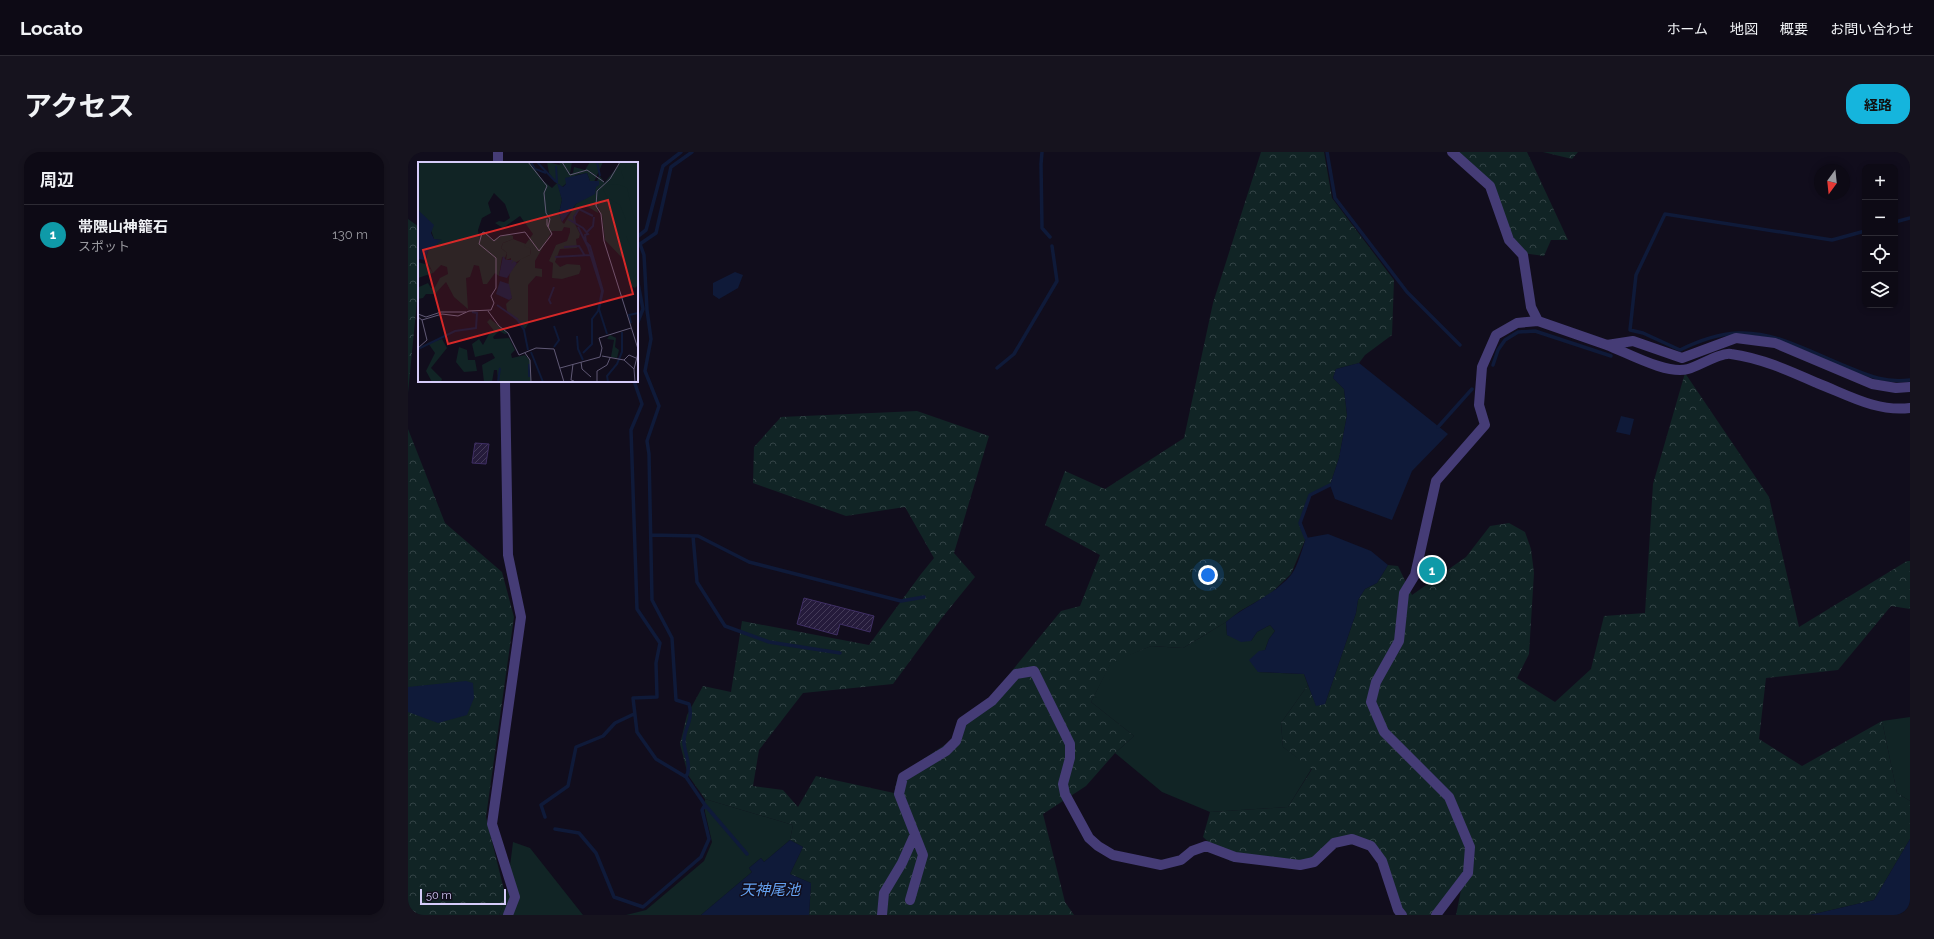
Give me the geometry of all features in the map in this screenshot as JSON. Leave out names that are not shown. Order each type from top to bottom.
[{"type":"street","points":[[1452,152],[1490,186],[1509,240],[1523,255],[1531,307],[1538,321]]},
{"type":"street","points":[[1436,915],[1468,874],[1470,847],[1450,796],[1384,732],[1371,702],[1376,682],[1399,641],[1404,593],[1415,576],[1436,481],[1485,426],[1479,405],[1482,367],[1496,335],[1517,323],[1538,321],[1668,369],[1687,370],[1729,353],[1757,360],[1818,383],[1861,402],[1896,409],[1910,408]]},
{"type":"street","points":[[1606,345],[1633,341],[1682,358],[1736,338],[1775,342],[1872,384],[1896,388],[1910,387]]},
{"type":"street","points":[[505,382],[508,555],[521,617],[492,824],[515,897],[508,915]]},
{"type":"street","points":[[910,900],[923,855],[898,794],[903,777],[946,751],[956,741],[962,722],[992,701],[1016,674],[1034,672],[1070,744],[1070,758],[1063,784],[1065,794],[1089,838],[1098,846],[1113,855],[1161,866],[1180,860],[1192,851],[1206,846],[1235,857],[1300,865],[1314,862],[1334,843],[1352,839],[1371,846],[1382,861],[1398,910],[1402,915]]},
{"type":"street","points":[[882,915],[884,893],[902,863],[914,834]]},
{"type":"green space","points":[[1261,152],[1324,152],[1332,198],[1394,280],[1392,335],[1365,355],[1359,363],[1336,369],[1333,378],[1344,389],[1347,415],[1339,458],[1330,485],[1310,495],[1300,523],[1306,538],[1291,574],[1270,594],[1240,611],[1226,622],[1183,648],[1151,646],[1111,663],[1091,702],[1134,736],[1115,753],[1086,786],[1043,814],[1065,902],[1074,915],[809,915],[811,883],[790,874],[803,847],[790,840],[793,825],[705,799],[688,775],[680,744],[687,715],[703,686],[731,692],[742,621],[869,645],[934,558],[905,507],[846,516],[753,483],[754,447],[781,417],[917,411],[989,436],[954,553],[975,577],[941,619],[893,684],[803,693],[759,750],[753,786],[783,790],[798,807],[816,776],[894,793],[898,776],[952,740],[988,700],[1061,611],[1080,606],[1100,555],[1045,525],[1065,471],[1105,489],[1184,438],[1213,303]]},
{"type":"green space","points":[[1455,152],[1527,152],[1568,240],[1551,240],[1544,256],[1523,253],[1512,238],[1493,187]]},
{"type":"green space","points":[[1543,152],[1578,152],[1572,159]]},
{"type":"green space","points":[[408,219],[418,226],[418,290],[408,393]]},
{"type":"green space","points":[[1685,373],[1769,497],[1799,627],[1907,561],[1910,561],[1910,609],[1891,606],[1838,670],[1766,678],[1759,739],[1802,766],[1882,721],[1897,793],[1910,801],[1910,839],[1874,900],[1810,915],[1456,915],[1461,890],[1439,915],[1397,915],[1380,864],[1370,850],[1353,844],[1336,847],[1299,869],[1230,861],[1203,837],[1210,812],[1288,807],[1312,769],[1283,747],[1281,723],[1308,685],[1316,705],[1325,704],[1356,613],[1358,600],[1365,589],[1377,583],[1388,565],[1398,566],[1412,595],[1466,557],[1490,526],[1509,523],[1525,532],[1531,549],[1534,573],[1529,654],[1517,678],[1555,702],[1591,669],[1604,616],[1645,613],[1653,484]]},
{"type":"green space","points":[[408,429],[445,523],[502,572],[514,617],[486,817],[506,898],[499,915],[408,915]]},
{"type":"green space","points":[[1226,622],[1227,635],[1251,641],[1257,632],[1270,625],[1275,631],[1269,639],[1265,650],[1259,652],[1258,672],[1304,674],[1308,685],[1281,723],[1283,747],[1312,768],[1288,807],[1210,812],[1162,792],[1115,753],[1134,736],[1091,702],[1111,662],[1151,646],[1183,648]]},
{"type":"green space","points":[[1910,717],[1910,801],[1897,793],[1882,721]]},
{"type":"green space","points":[[705,799],[793,825],[790,840],[764,862],[761,858],[749,868],[752,872],[701,915],[626,915],[646,910],[704,861],[712,842],[705,812]]},
{"type":"green space","points":[[513,842],[530,848],[583,915],[499,915],[506,898]]},
{"type":"water","points":[[735,272],[743,275],[738,288],[719,299],[713,295],[713,283]]},
{"type":"water","points":[[1359,363],[1448,434],[1412,471],[1392,520],[1335,499],[1330,485],[1339,458],[1347,415],[1344,389],[1333,378],[1336,369]]},
{"type":"water","points":[[1621,416],[1634,419],[1630,435],[1616,432]]},
{"type":"water","points":[[1328,534],[1371,551],[1388,565],[1377,583],[1365,589],[1358,600],[1356,613],[1325,704],[1316,706],[1304,674],[1258,672],[1249,660],[1259,651],[1265,650],[1269,639],[1275,631],[1270,625],[1257,632],[1251,641],[1241,642],[1227,635],[1226,622],[1242,610],[1268,595],[1291,575],[1298,562],[1306,538]]},
{"type":"water","points":[[466,681],[473,683],[474,698],[467,715],[438,723],[408,712],[408,687]]},
{"type":"water","points":[[1910,839],[1910,915],[1810,915],[1874,900]]},
{"type":"water","name":"天神尾池","points":[[790,840],[803,847],[790,874],[811,883],[809,915],[701,915],[752,872],[749,868],[761,858],[764,862]]},
{"type":"building","points":[[475,443],[489,444],[486,464],[472,463]]},
{"type":"building","points":[[804,598],[874,616],[870,632],[840,624],[837,635],[797,624]]},
{"type":"waterway","points":[[638,236],[646,230],[663,166],[681,152]]},
{"type":"waterway","points":[[686,777],[688,773],[688,765],[684,738],[690,715],[689,704],[676,700],[672,638],[652,600],[649,454],[647,441],[659,406],[645,371],[651,339],[647,310],[644,255],[640,244],[656,233],[671,167],[692,152]]},
{"type":"waterway","points":[[1042,152],[1042,228],[1050,237]]},
{"type":"waterway","points":[[1327,152],[1335,198],[1407,292],[1460,345]]},
{"type":"waterway","points":[[1862,232],[1832,240],[1665,214],[1636,275],[1630,330],[1643,333],[1680,350],[1716,336],[1738,333],[1766,335],[1793,344],[1869,376],[1884,380],[1910,380]]},
{"type":"waterway","points":[[1898,221],[1910,218]]},
{"type":"waterway","points":[[997,368],[1014,354],[1057,281],[1052,246]]},
{"type":"waterway","points":[[638,283],[643,309],[638,322]]},
{"type":"waterway","points":[[1493,365],[1498,350],[1505,340],[1518,332],[1535,331],[1611,356]]},
{"type":"waterway","points":[[634,382],[642,404],[631,430],[637,609],[660,643],[656,663],[657,697],[633,698],[637,732],[656,759],[686,777],[705,805],[747,854]]},
{"type":"waterway","points":[[1438,427],[1472,389]]},
{"type":"waterway","points":[[1306,538],[1300,523],[1310,495],[1330,485]]},
{"type":"waterway","points":[[651,535],[698,536],[749,562],[901,601],[924,597]]},
{"type":"waterway","points":[[693,536],[697,582],[725,626],[769,642],[840,653]]},
{"type":"waterway","points":[[545,817],[541,805],[568,786],[576,747],[603,736],[615,723],[634,714]]},
{"type":"waterway","points":[[555,829],[579,833],[596,853],[614,897],[643,907],[701,857],[709,839],[702,810],[705,805]]},
{"type":"place","name":"帯隈山神籠石","points":[[1432,570]]}]
